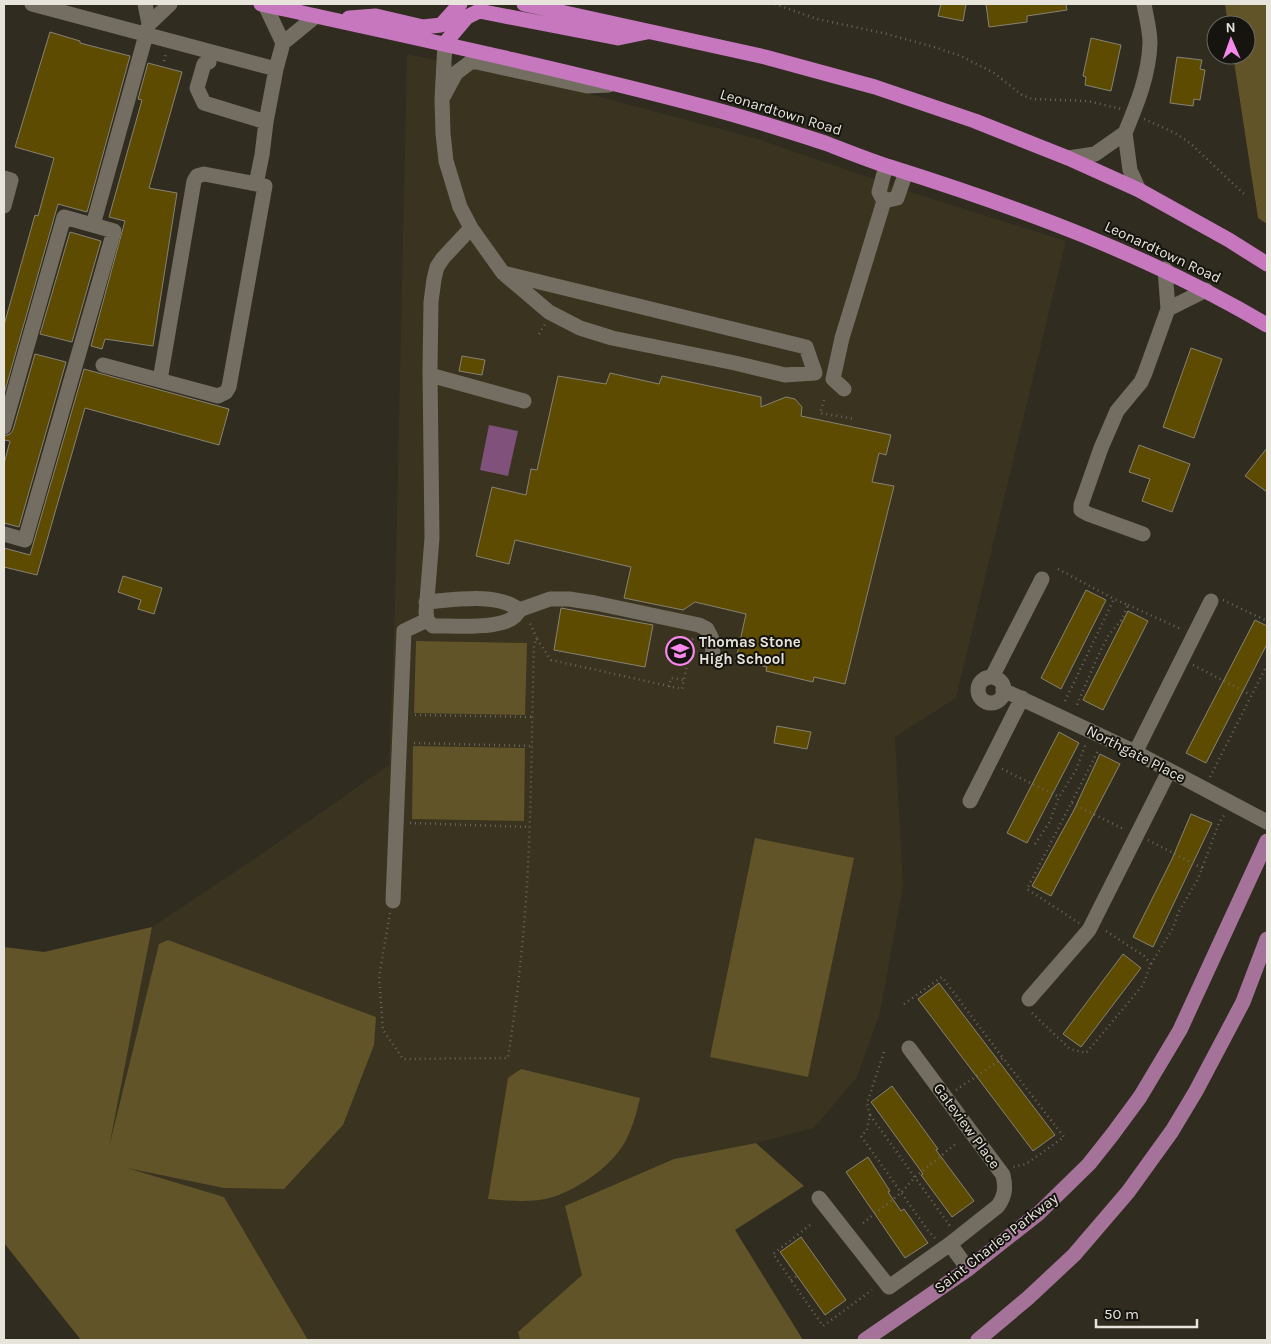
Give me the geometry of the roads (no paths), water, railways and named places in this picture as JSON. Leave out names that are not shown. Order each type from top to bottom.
[{"type":"highway","name":"Leonardtown Road","points":[[263,4],[445,43],[612,84],[724,112],[825,143],[886,166],[1056,224],[1165,269],[1267,325]]},
{"type":"highway","points":[[332,19],[376,16],[422,27],[441,25],[460,4]]},
{"type":"highway","points":[[524,4],[765,57],[875,87],[975,121],[1068,158],[1139,190],[1229,240],[1267,264]]},
{"type":"highway","points":[[445,43],[468,17],[479,11],[620,38],[651,31]]},
{"type":"main road","name":"Saint Charles Parkway","points":[[865,1340],[968,1269],[1039,1213],[1089,1164],[1140,1098],[1180,1030],[1267,842]]},
{"type":"main road","points":[[978,1340],[1028,1298],[1074,1255],[1128,1192],[1172,1131],[1196,1091],[1243,1002],[1267,939]]},
{"type":"street","points":[[32,4],[148,29],[211,57],[276,69]]},
{"type":"street","points":[[93,225],[148,29],[145,4]]},
{"type":"street","points":[[148,29],[170,4]]},
{"type":"street","points":[[263,4],[283,43]]},
{"type":"street","points":[[1139,190],[1130,170],[1125,133],[1142,87],[1149,57],[1150,40],[1144,4]]},
{"type":"street","points":[[256,184],[276,69],[283,43],[316,16]]},
{"type":"street","points":[[445,43],[442,99],[446,161],[460,207],[471,228],[503,273],[549,312],[580,328],[612,338],[784,375],[815,373],[806,348],[503,273]]},
{"type":"street","points":[[211,57],[204,64],[197,88],[204,103],[266,122]]},
{"type":"street","points":[[442,99],[456,73],[472,61],[586,86],[612,84]]},
{"type":"street","points":[[1068,158],[1095,154],[1125,133]]},
{"type":"street","points":[[844,389],[833,379],[842,338],[884,201],[879,192],[886,166]]},
{"type":"street","points":[[884,201],[897,198],[906,172]]},
{"type":"street","points":[[103,364],[160,380],[218,396],[226,392],[229,386],[265,186],[204,174],[197,176],[194,181],[160,380]]},
{"type":"street","points":[[4,178],[11,180],[4,206]]},
{"type":"street","points":[[4,427],[64,217],[114,231],[26,540],[4,534]]},
{"type":"street","points":[[471,228],[437,267],[431,302],[432,538],[426,602],[427,620],[433,626],[499,624],[513,619],[550,599],[569,599],[595,603],[707,629],[712,639],[713,655]]},
{"type":"street","points":[[1143,534],[1088,514],[1081,510],[1081,505],[1101,448],[1117,412],[1141,382],[1145,373],[1168,309],[1165,269]]},
{"type":"street","points":[[1168,309],[1206,290]]},
{"type":"street","points":[[430,376],[524,401]]},
{"type":"street","points":[[992,678],[1042,579]]},
{"type":"street","points":[[426,602],[502,600],[513,604],[524,613]]},
{"type":"street","points":[[1135,752],[1194,635],[1217,600]]},
{"type":"street","points":[[392,901],[404,631],[427,620]]},
{"type":"street","points":[[992,678],[999,681],[1003,690],[1002,696],[995,702],[987,702],[980,698],[978,690],[981,682],[992,678]]},
{"type":"street","name":"Northgate Place","points":[[1003,690],[1135,752],[1267,822]]},
{"type":"street","points":[[970,801],[1022,698]]},
{"type":"street","points":[[1030,1006],[1089,930],[1169,770]]},
{"type":"street","name":"Gateview Place","points":[[820,1198],[890,1287],[944,1243],[998,1206],[1003,1198],[1005,1190],[1003,1175],[1000,1170],[909,1048]]},
{"type":"street","points":[[944,1243],[968,1269]]},
{"type":"place","name":"Thomas Stone High School","points":[[680,651]]}]
